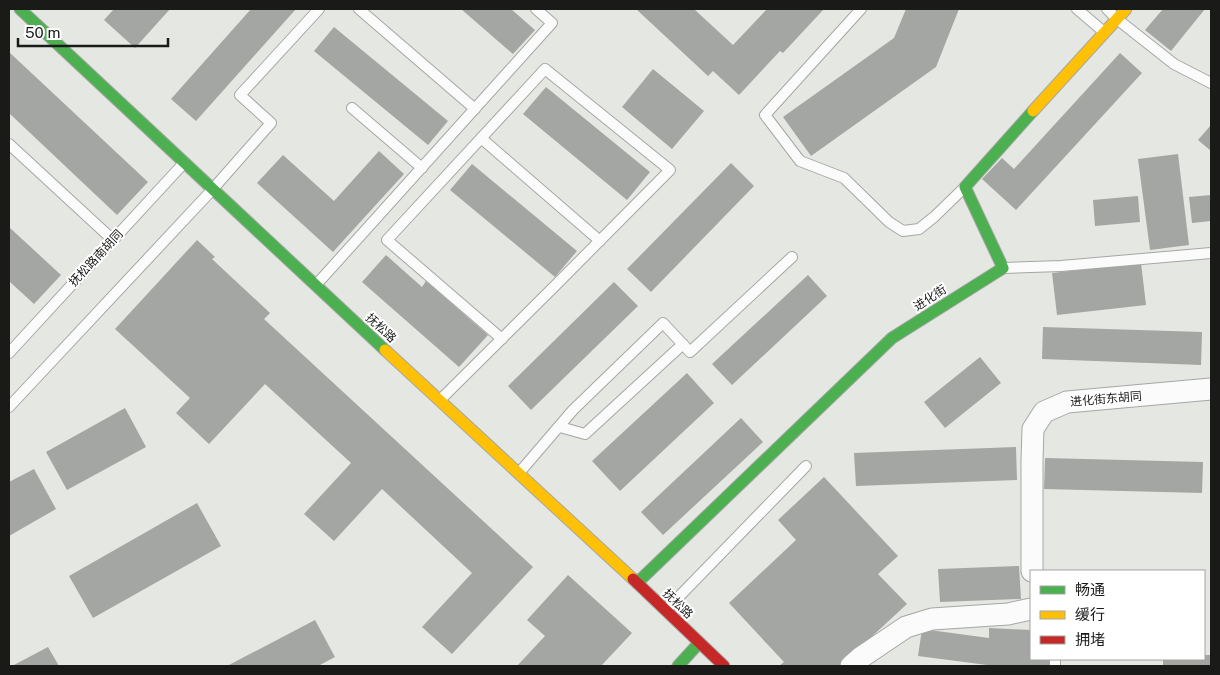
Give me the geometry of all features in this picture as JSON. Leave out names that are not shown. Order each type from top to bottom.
[{"type":"street","name":"抚松路","points":[[20,9],[724,666]]},
{"type":"street","points":[[1003,268],[965,187],[1126,9]]},
{"type":"street","name":"进化街","points":[[637,583],[892,338],[1003,268]]},
{"type":"street","name":"进化街东胡同","points":[[1032,570],[1033,429],[1044,412],[1067,402],[1211,389]]},
{"type":"street","points":[[851,666],[898,632],[915,624],[932,619],[1008,614],[1030,610]]},
{"type":"street","points":[[678,666],[699,643]]},
{"type":"lane","points":[[9,407],[212,190],[271,123],[240,95],[319,9]]},
{"type":"lane","points":[[359,9],[475,109]]},
{"type":"lane","points":[[315,286],[552,23],[536,9]]},
{"type":"lane","points":[[861,9],[765,115],[800,161],[844,178],[889,222],[903,231],[919,229],[965,187]]},
{"type":"lane","points":[[1076,9],[1105,33]]},
{"type":"lane","points":[[1107,9],[1174,64],[1211,83]]},
{"type":"lane","points":[[440,401],[502,339],[600,241],[670,170],[545,69],[387,240],[502,339]]},
{"type":"lane","points":[[352,108],[422,168]]},
{"type":"lane","points":[[481,138],[600,241]]},
{"type":"lane","points":[[9,144],[113,240]]},
{"type":"lane","name":"抚松路南胡同","points":[[9,353],[184,163]]},
{"type":"lane","points":[[1003,268],[1061,266],[1211,253]]},
{"type":"lane","points":[[519,474],[573,410],[663,323],[690,352],[792,257]]},
{"type":"lane","points":[[560,427],[585,434],[683,344]]},
{"type":"lane","points":[[665,611],[806,466]]},
{"type":"building","points":[[114,9],[170,9],[135,48],[104,20]]},
{"type":"building","points":[[251,9],[296,9],[196,121],[171,99]]},
{"type":"building","points":[[461,9],[511,9],[535,30],[513,54]]},
{"type":"building","points":[[636,9],[694,9],[733,45],[767,9],[824,9],[783,53],[780,51],[739,95],[713,71],[708,76]]},
{"type":"building","points":[[906,9],[959,9],[936,67],[811,156],[783,117],[894,38]]},
{"type":"building","points":[[1163,9],[1205,9],[1171,51],[1145,30]]},
{"type":"building","points":[[334,27],[448,121],[428,145],[314,51]]},
{"type":"building","points":[[9,52],[148,182],[117,215],[9,113]]},
{"type":"building","points":[[1120,53],[1142,73],[1016,210],[982,179],[1002,158],[1014,169]]},
{"type":"building","points":[[653,69],[704,111],[672,149],[622,107]]},
{"type":"building","points":[[546,87],[650,172],[627,200],[523,114]]},
{"type":"building","points":[[1211,125],[1211,151],[1198,140]]},
{"type":"building","points":[[379,151],[404,174],[333,252],[257,183],[283,155],[334,201]]},
{"type":"building","points":[[1178,154],[1189,245],[1150,250],[1138,159]]},
{"type":"building","points":[[731,163],[754,186],[651,292],[627,269]]},
{"type":"building","points":[[472,164],[577,251],[555,277],[450,190]]},
{"type":"building","points":[[1211,195],[1211,221],[1192,223],[1189,197]]},
{"type":"building","points":[[1138,196],[1140,222],[1095,226],[1093,200]]},
{"type":"building","points":[[9,227],[61,275],[34,304],[9,281]]},
{"type":"building","points":[[197,240],[215,257],[212,259],[270,313],[264,319],[533,567],[452,654],[422,627],[472,573],[382,489],[334,541],[304,514],[351,463],[265,384],[209,444],[176,413],[190,398],[115,329]]},
{"type":"building","points":[[386,255],[422,287],[426,281],[488,335],[459,367],[362,282]]},
{"type":"building","points":[[1141,263],[1146,305],[1057,315],[1052,273]]},
{"type":"building","points":[[808,275],[827,296],[732,385],[712,364]]},
{"type":"building","points":[[614,282],[638,306],[531,410],[508,386]]},
{"type":"building","points":[[1043,327],[1202,332],[1201,365],[1042,359]]},
{"type":"building","points":[[980,357],[1001,383],[945,428],[924,402]]},
{"type":"building","points":[[687,373],[714,403],[620,491],[592,461]]},
{"type":"building","points":[[125,408],[146,447],[67,490],[46,452]]},
{"type":"building","points":[[741,418],[763,442],[663,535],[641,512]]},
{"type":"building","points":[[1016,447],[1017,480],[856,486],[854,453]]},
{"type":"building","points":[[1045,458],[1203,462],[1202,493],[1044,489]]},
{"type":"building","points":[[34,469],[56,509],[9,536],[9,482]]},
{"type":"building","points":[[824,477],[898,556],[878,574],[907,604],[840,666],[779,666],[784,662],[729,603],[796,540],[778,520]]},
{"type":"building","points":[[197,503],[221,546],[93,618],[69,576]]},
{"type":"building","points":[[1019,566],[1021,599],[940,602],[938,569]]},
{"type":"building","points":[[568,575],[632,633],[601,666],[517,666],[545,636],[527,620]]},
{"type":"building","points":[[315,620],[335,657],[318,666],[227,666]]},
{"type":"building","points":[[989,628],[1030,630],[1030,660],[1050,660],[1050,666],[987,665],[918,656],[922,629],[989,638]]},
{"type":"building","points":[[48,647],[59,666],[12,666]]},
{"type":"building","points":[[1205,655],[1211,655],[1211,666],[1163,666],[1163,660],[1205,660]]},
{"type":"traffic: fast","points":[[20,9],[385,350]]},
{"type":"traffic: fast","points":[[637,583],[892,338],[1003,268],[965,187],[1033,111]]},
{"type":"traffic: fast","points":[[678,666],[699,643]]},
{"type":"traffic: slow","points":[[1033,111],[1126,9]]},
{"type":"traffic: slow","points":[[385,350],[633,579]]},
{"type":"traffic: jam","points":[[633,579],[724,666]]}]
